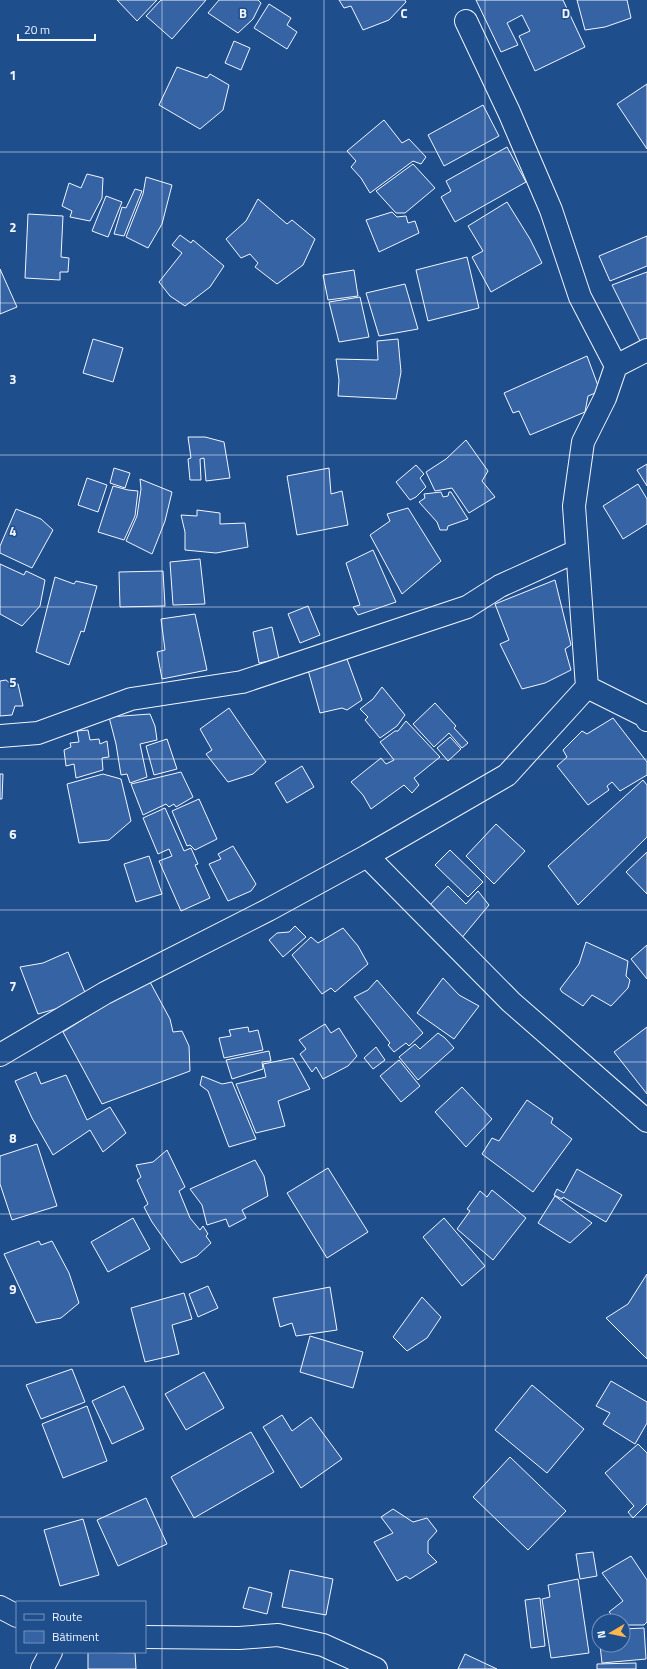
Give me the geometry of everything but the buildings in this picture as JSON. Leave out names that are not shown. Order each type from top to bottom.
[{"type":"street","points":[[466,21],[509,112],[551,210],[580,297],[616,366]]},
{"type":"street","points":[[0,1055],[105,994],[268,910],[367,856],[507,775],[588,686],[574,506],[583,442],[605,398],[616,366],[647,350]]},
{"type":"street","points":[[0,736],[38,733],[131,699],[242,682],[467,606],[500,586],[577,552]]},
{"type":"street","points":[[588,686],[645,716],[647,720]]},
{"type":"street","points":[[367,856],[511,1002],[647,1121]]},
{"type":"street","points":[[0,1607],[16,1615]]},
{"type":"street","points":[[146,1637],[239,1638],[278,1635],[322,1645],[376,1669]]},
{"type":"street","points":[[42,1669],[50,1653]]}]
